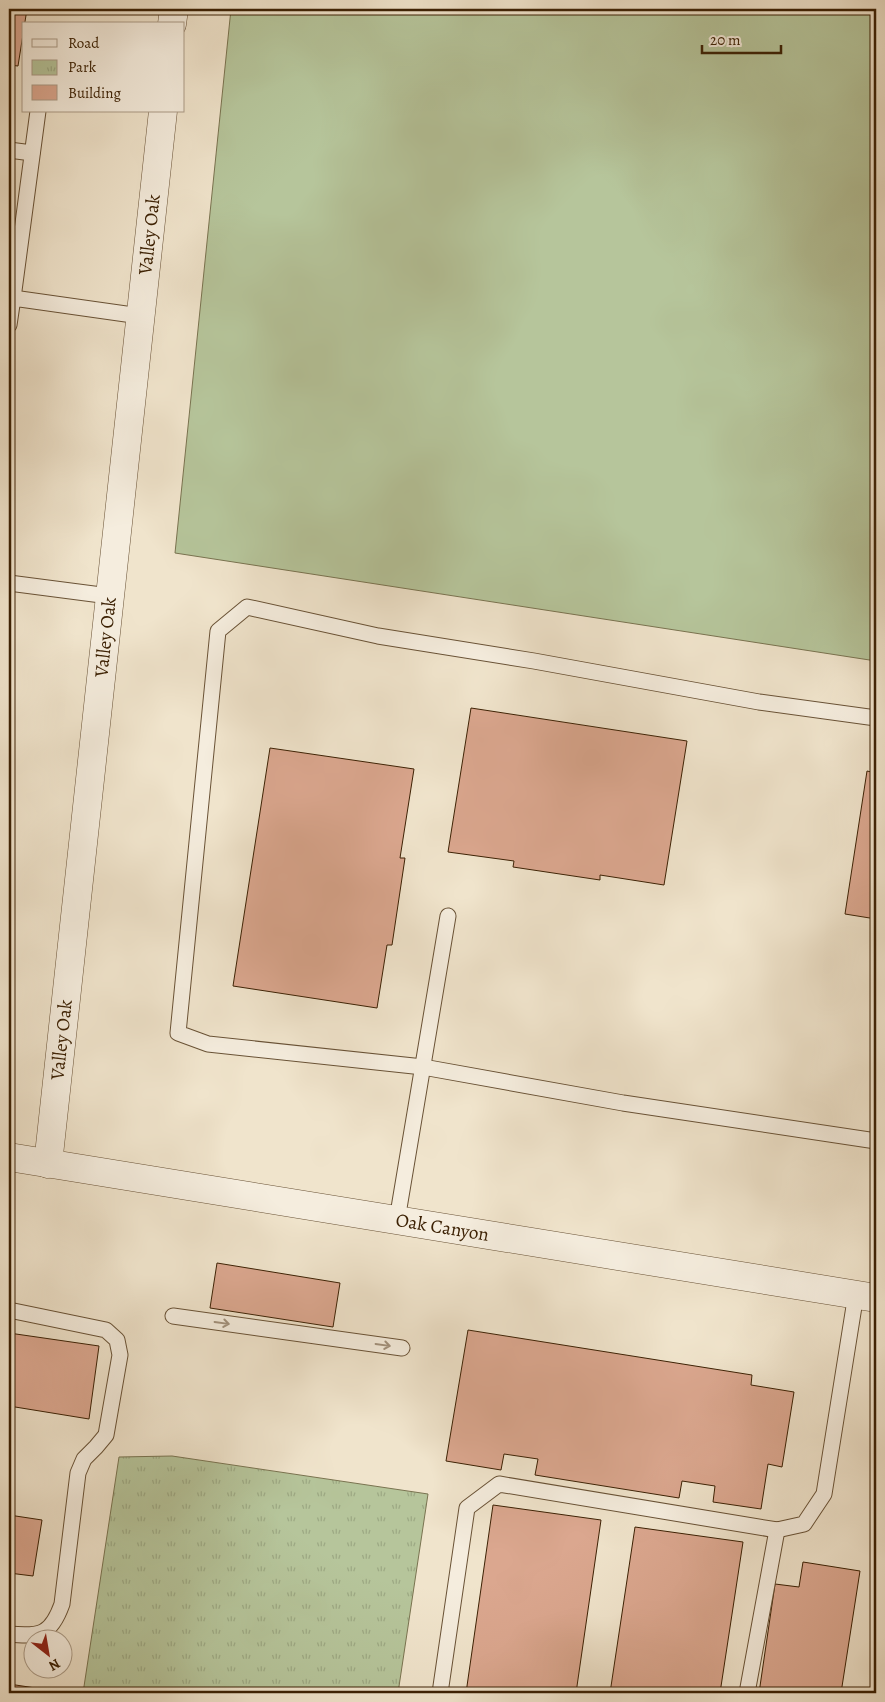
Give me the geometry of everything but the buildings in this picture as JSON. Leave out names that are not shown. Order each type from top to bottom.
[{"type":"street","points":[[172,22],[174,9]]},
{"type":"street","name":"Valley Oak","points":[[48,1164],[162,112]]},
{"type":"street","name":"Oak Canyon","points":[[9,1157],[866,1296]]},
{"type":"lane","points":[[9,325],[38,112]]},
{"type":"lane","points":[[9,150],[32,153]]},
{"type":"lane","points":[[13,298],[140,316]]},
{"type":"lane","points":[[9,583],[109,596]]},
{"type":"lane","points":[[876,718],[759,702],[534,661],[378,636],[247,606],[218,631],[178,1033],[208,1044],[423,1067],[642,1106],[876,1141]]},
{"type":"lane","points":[[397,1220],[448,916]]},
{"type":"lane","points":[[440,1693],[467,1508],[499,1484],[777,1530],[804,1524],[824,1494],[866,1296]]},
{"type":"lane","points":[[9,1310],[106,1330],[117,1340],[120,1355],[106,1435],[84,1459],[78,1473],[62,1604],[56,1620],[45,1631],[31,1636],[9,1634]]},
{"type":"lane","points":[[173,1316],[402,1348]]},
{"type":"lane","points":[[747,1693],[777,1530]]},
{"type":"green space","points":[[231,9],[876,9],[876,661],[175,553]]},
{"type":"green space","points":[[172,1456],[428,1494],[398,1693],[83,1693],[119,1457]]}]
